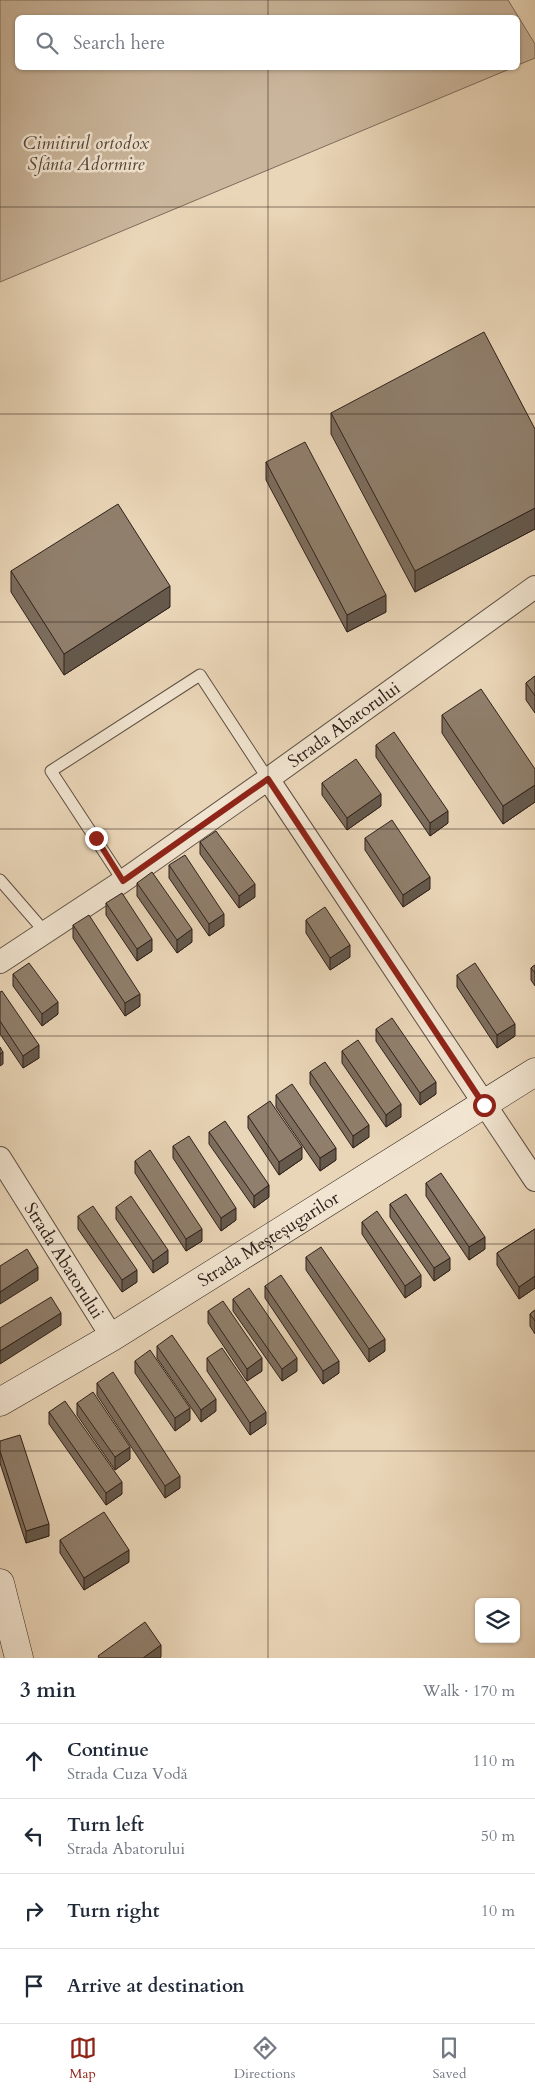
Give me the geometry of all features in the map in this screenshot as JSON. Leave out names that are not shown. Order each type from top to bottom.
[{"type":"street","name":"Strada Abatorului","points":[[0,962],[123,881],[535,587]]},
{"type":"street","points":[[268,779],[535,1180]]},
{"type":"street","name":"Strada Meșteșugarilor","points":[[0,1402],[112,1337],[535,1072]]},
{"type":"street","name":"Strada Abatorului","points":[[0,1158],[112,1337]]},
{"type":"street","points":[[0,1583],[19,1658]]},
{"type":"lane","points":[[123,881],[51,770],[200,675],[268,779]]},
{"type":"lane","points":[[0,880],[45,932]]},
{"type":"green space","name":"Cimitirul ortodox Sfânta Adormire","points":[[0,0],[508,0],[517,15],[15,15],[15,70],[507,70],[0,282]]},
{"type":"green space","name":"Cimitirul ortodox Sfânta Adormire","points":[[520,20],[535,44],[535,58],[520,64]]},
{"type":"building","points":[[484,332],[535,429],[535,508],[415,571],[331,413]]},
{"type":"building","points":[[305,442],[386,595],[347,615],[266,462]]},
{"type":"building","points":[[118,504],[170,586],[64,654],[11,571]]},
{"type":"building","points":[[535,676],[535,696],[526,683]]},
{"type":"building","points":[[481,689],[535,769],[535,785],[503,806],[442,715]]},
{"type":"building","points":[[394,732],[448,811],[430,823],[376,745]]},
{"type":"building","points":[[356,759],[381,794],[347,818],[322,783]]},
{"type":"building","points":[[392,820],[430,877],[403,895],[365,838]]},
{"type":"building","points":[[216,831],[255,884],[239,896],[200,842]]},
{"type":"building","points":[[185,855],[224,914],[209,924],[169,865]]},
{"type":"building","points":[[152,872],[192,929],[177,940],[137,883]]},
{"type":"building","points":[[122,893],[152,939],[137,949],[106,903]]},
{"type":"building","points":[[325,907],[350,945],[330,958],[306,920]]},
{"type":"building","points":[[89,915],[140,994],[125,1003],[73,925]]},
{"type":"building","points":[[29,963],[58,1002],[42,1014],[13,974]]},
{"type":"building","points":[[475,963],[515,1024],[497,1035],[457,975]]},
{"type":"building","points":[[535,965],[535,973],[531,968]]},
{"type":"building","points":[[2,991],[39,1045],[23,1056],[0,1021],[0,992]]},
{"type":"building","points":[[392,1018],[436,1082],[420,1093],[376,1029]]},
{"type":"building","points":[[358,1040],[401,1104],[386,1115],[342,1051]]},
{"type":"building","points":[[325,1062],[369,1125],[353,1136],[310,1072]]},
{"type":"building","points":[[292,1084],[336,1148],[320,1158],[276,1095]]},
{"type":"building","points":[[270,1101],[302,1147],[279,1162],[248,1116]]},
{"type":"building","points":[[225,1121],[269,1185],[254,1196],[209,1132]]},
{"type":"building","points":[[189,1136],[236,1208],[221,1218],[173,1146]]},
{"type":"building","points":[[150,1150],[202,1229],[186,1239],[135,1161]]},
{"type":"building","points":[[441,1173],[485,1237],[469,1247],[426,1183]]},
{"type":"building","points":[[406,1194],[450,1258],[434,1268],[390,1204]]},
{"type":"building","points":[[131,1196],[168,1250],[153,1261],[116,1207]]},
{"type":"building","points":[[93,1206],[137,1270],[122,1280],[78,1216]]},
{"type":"building","points":[[377,1211],[421,1275],[405,1286],[362,1222]]},
{"type":"building","points":[[535,1229],[535,1276],[519,1287],[497,1253]]},
{"type":"building","points":[[321,1247],[385,1339],[369,1349],[306,1257]]},
{"type":"building","points":[[27,1249],[38,1267],[0,1292],[0,1266]]},
{"type":"building","points":[[281,1275],[339,1361],[323,1371],[265,1286]]},
{"type":"building","points":[[249,1288],[297,1358],[282,1369],[233,1299]]},
{"type":"building","points":[[51,1297],[61,1313],[0,1351],[0,1328]]},
{"type":"building","points":[[223,1301],[262,1358],[247,1369],[208,1311]]},
{"type":"building","points":[[535,1310],[535,1321],[530,1314]]},
{"type":"building","points":[[172,1335],[216,1399],[201,1410],[157,1346]]},
{"type":"building","points":[[222,1348],[266,1412],[250,1423],[207,1358]]},
{"type":"building","points":[[150,1350],[190,1408],[175,1418],[135,1361]]},
{"type":"building","points":[[113,1372],[180,1476],[165,1486],[97,1383]]},
{"type":"building","points":[[93,1392],[130,1447],[115,1457],[77,1403]]},
{"type":"building","points":[[65,1401],[122,1482],[106,1493],[49,1412]]},
{"type":"building","points":[[20,1435],[49,1524],[26,1531],[0,1451],[0,1441]]},
{"type":"building","points":[[104,1512],[129,1550],[84,1578],[60,1540]]},
{"type":"building","points":[[145,1622],[161,1645],[143,1658],[99,1658],[98,1656]]},
{"type":"route","points":[[96,838],[123,881],[268,779],[484,1105]]}]
